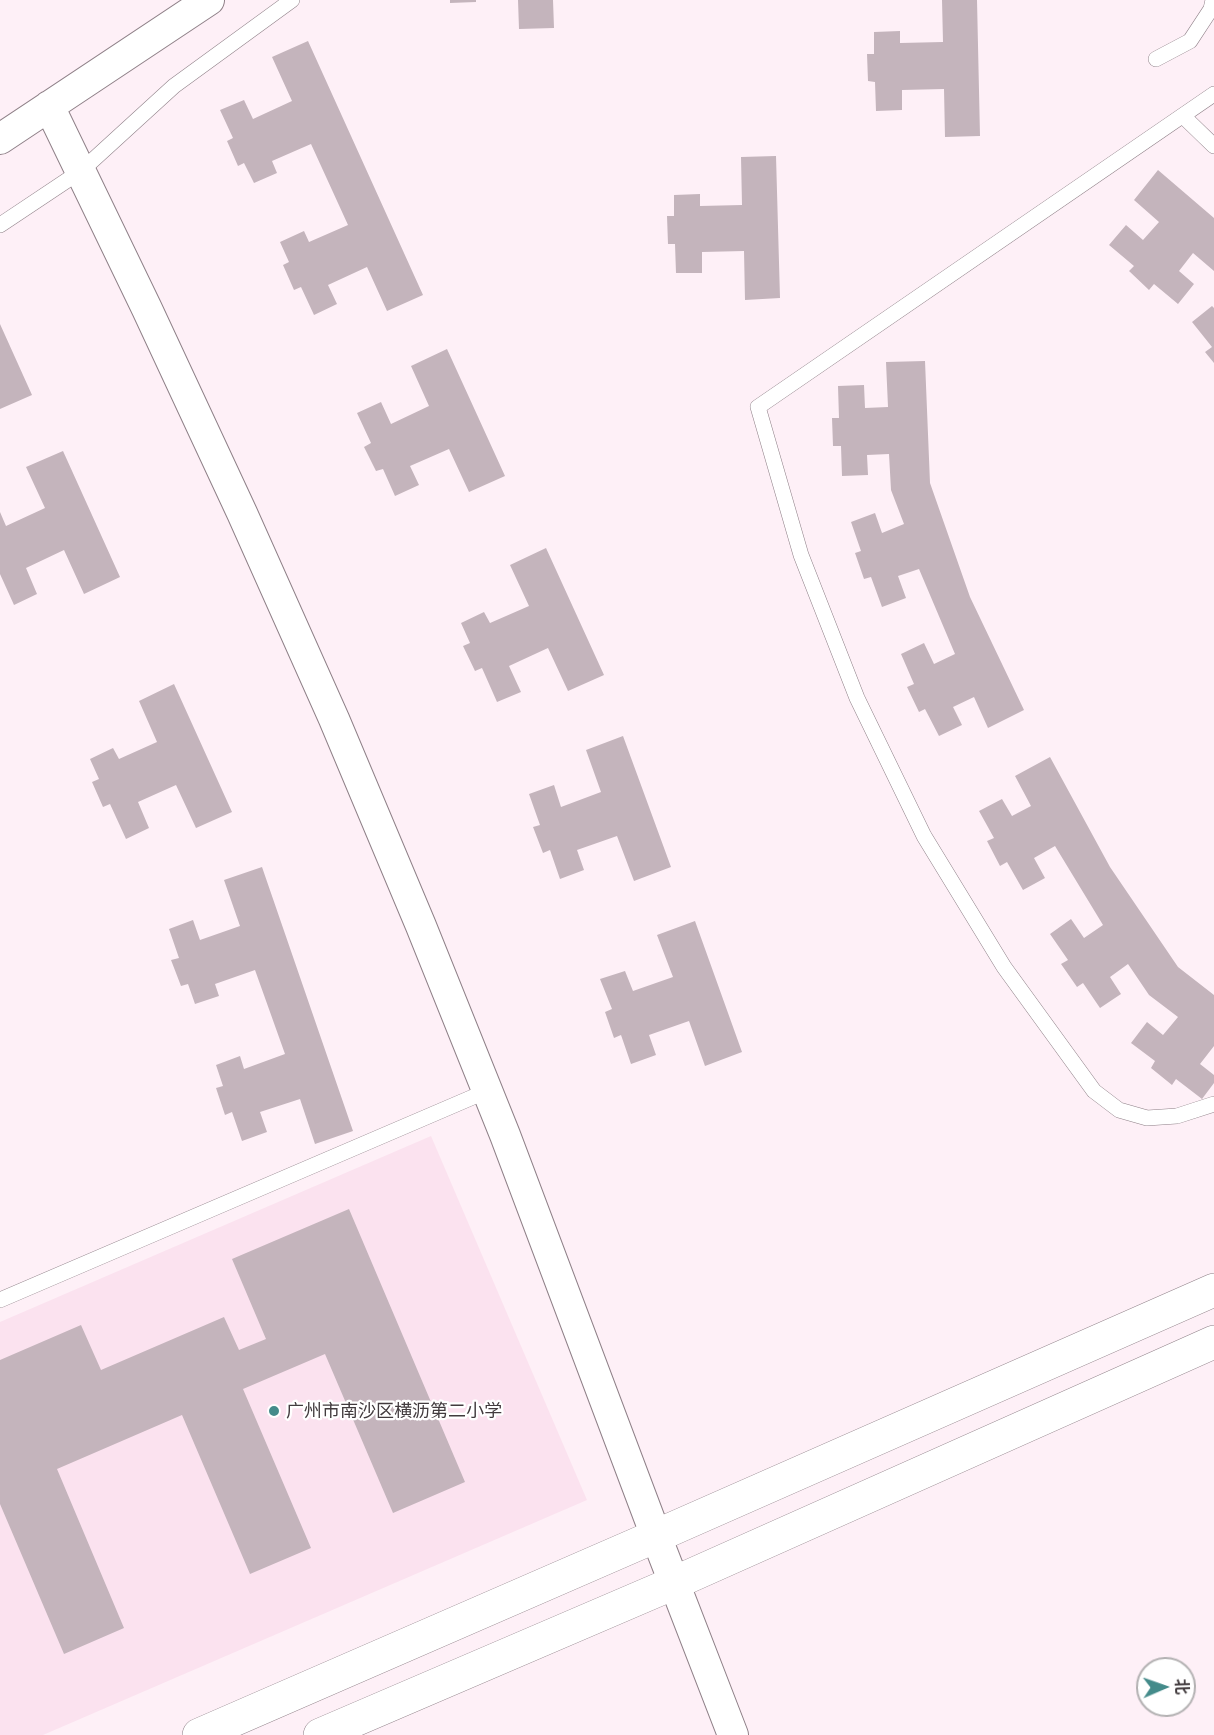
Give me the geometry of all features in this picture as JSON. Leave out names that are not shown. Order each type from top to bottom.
[{"type":"street","points":[[0,139],[209,0]]},
{"type":"street","points":[[50,106],[237,502],[421,926],[487,1091],[733,1735]]},
{"type":"street","points":[[200,1735],[1214,1290]]},
{"type":"street","points":[[320,1735],[674,1583],[1214,1342]]},
{"type":"lane","points":[[0,225],[81,171],[174,86],[292,0]]},
{"type":"lane","points":[[1156,60],[1190,40],[1211,9],[1213,0]]},
{"type":"lane","points":[[1214,94],[758,407],[801,555],[857,698],[924,836],[1004,967],[1095,1091],[1119,1110],[1147,1118],[1177,1116],[1214,1104]]},
{"type":"lane","points":[[1183,116],[1214,146]]},
{"type":"lane","points":[[0,1300],[487,1091]]},
{"type":"shaded area","name":"广州市南沙区横沥第二小学","points":[[431,1136],[587,1500],[43,1735],[0,1735],[0,1322]]},
{"type":"building","points":[[450,0],[476,0],[476,2],[450,3]]},
{"type":"building","points":[[518,0],[553,0],[554,28],[519,29]]},
{"type":"building","points":[[942,0],[977,0],[980,136],[945,137],[944,89],[902,90],[902,110],[876,111],[875,82],[868,81],[867,54],[874,54],[874,32],[900,31],[900,43],[943,42]]},
{"type":"building","points":[[308,41],[423,295],[387,311],[367,267],[328,285],[337,304],[314,315],[301,287],[294,290],[283,265],[289,262],[280,242],[304,231],[309,242],[348,225],[311,144],[272,161],[277,173],[254,183],[244,163],[238,166],[227,141],[233,138],[220,110],[244,100],[253,119],[292,101],[272,57]]},
{"type":"building","points":[[776,156],[780,298],[745,300],[744,251],[702,252],[702,273],[676,273],[675,244],[668,244],[667,216],[674,216],[674,195],[700,194],[700,206],[742,205],[741,157]]},
{"type":"building","points":[[1158,170],[1214,218],[1214,271],[1193,253],[1179,271],[1194,284],[1178,304],[1154,284],[1149,290],[1129,271],[1134,266],[1109,245],[1126,225],[1143,240],[1159,222],[1134,200]]},
{"type":"building","points":[[1212,306],[1214,308],[1214,363],[1205,352],[1212,347],[1192,322]]},
{"type":"building","points":[[0,324],[32,395],[0,409]]},
{"type":"building","points":[[447,349],[505,476],[469,492],[449,449],[410,466],[419,485],[395,496],[383,469],[376,471],[364,447],[371,443],[357,413],[381,402],[391,424],[429,406],[411,366]]},
{"type":"building","points":[[925,361],[930,483],[970,597],[1024,710],[988,728],[974,697],[953,707],[962,725],[939,736],[925,709],[919,712],[907,687],[914,684],[901,654],[924,643],[934,664],[955,654],[919,569],[898,576],[906,598],[882,607],[871,577],[864,579],[855,553],[861,551],[851,522],[875,513],[882,533],[904,524],[891,490],[889,454],[867,455],[868,475],[842,476],[841,446],[833,446],[832,418],[839,418],[838,386],[864,385],[865,408],[888,407],[886,362]]},
{"type":"building","points":[[63,451],[120,577],[84,594],[64,550],[26,568],[37,594],[14,605],[0,574],[0,512],[6,526],[45,508],[26,467]]},
{"type":"building","points":[[546,548],[604,675],[568,691],[548,648],[509,666],[521,692],[497,702],[482,668],[475,671],[463,646],[470,643],[461,623],[484,612],[490,623],[529,606],[510,565]]},
{"type":"building","points":[[174,684],[232,812],[196,828],[176,785],[138,802],[149,828],[126,839],[110,804],[103,807],[92,782],[99,779],[90,759],[113,748],[119,759],[157,742],[139,701]]},
{"type":"building","points":[[623,736],[671,867],[634,881],[617,836],[577,850],[584,870],[560,879],[550,850],[543,853],[533,827],[540,825],[529,794],[554,785],[561,807],[601,792],[586,750]]},
{"type":"building","points":[[1050,757],[1110,867],[1178,967],[1214,995],[1214,1046],[1200,1064],[1214,1075],[1214,1083],[1202,1099],[1176,1079],[1172,1085],[1151,1068],[1155,1061],[1131,1043],[1147,1022],[1163,1035],[1178,1017],[1149,995],[1128,964],[1110,977],[1121,994],[1100,1008],[1083,983],[1077,987],[1061,964],[1068,960],[1050,934],[1071,919],[1084,938],[1103,925],[1055,846],[1034,858],[1045,878],[1023,890],[1007,862],[1000,866],[987,841],[994,838],[979,811],[1002,799],[1012,816],[1031,806],[1015,776]]},
{"type":"building","points":[[262,867],[353,1131],[315,1144],[300,1099],[260,1112],[267,1132],[242,1141],[232,1112],[225,1115],[216,1088],[223,1086],[216,1065],[240,1056],[244,1069],[285,1054],[255,970],[215,984],[219,996],[195,1004],[188,984],[181,986],[171,960],[179,958],[169,929],[193,920],[200,940],[240,926],[224,880]]},
{"type":"building","points":[[695,921],[742,1052],[705,1066],[689,1021],[649,1035],[656,1055],[631,1064],[621,1035],[614,1038],[605,1012],[612,1009],[600,979],[625,971],[633,991],[673,977],[657,935]]},
{"type":"building","points":[[349,1209],[465,1482],[393,1513],[325,1354],[243,1389],[311,1548],[250,1574],[182,1415],[57,1469],[124,1628],[64,1654],[0,1504],[0,1360],[81,1325],[101,1370],[224,1317],[239,1350],[266,1339],[232,1259]]},
{"type":"place","name":"广州市南沙区横沥第二小学","points":[[274,1411]]}]
